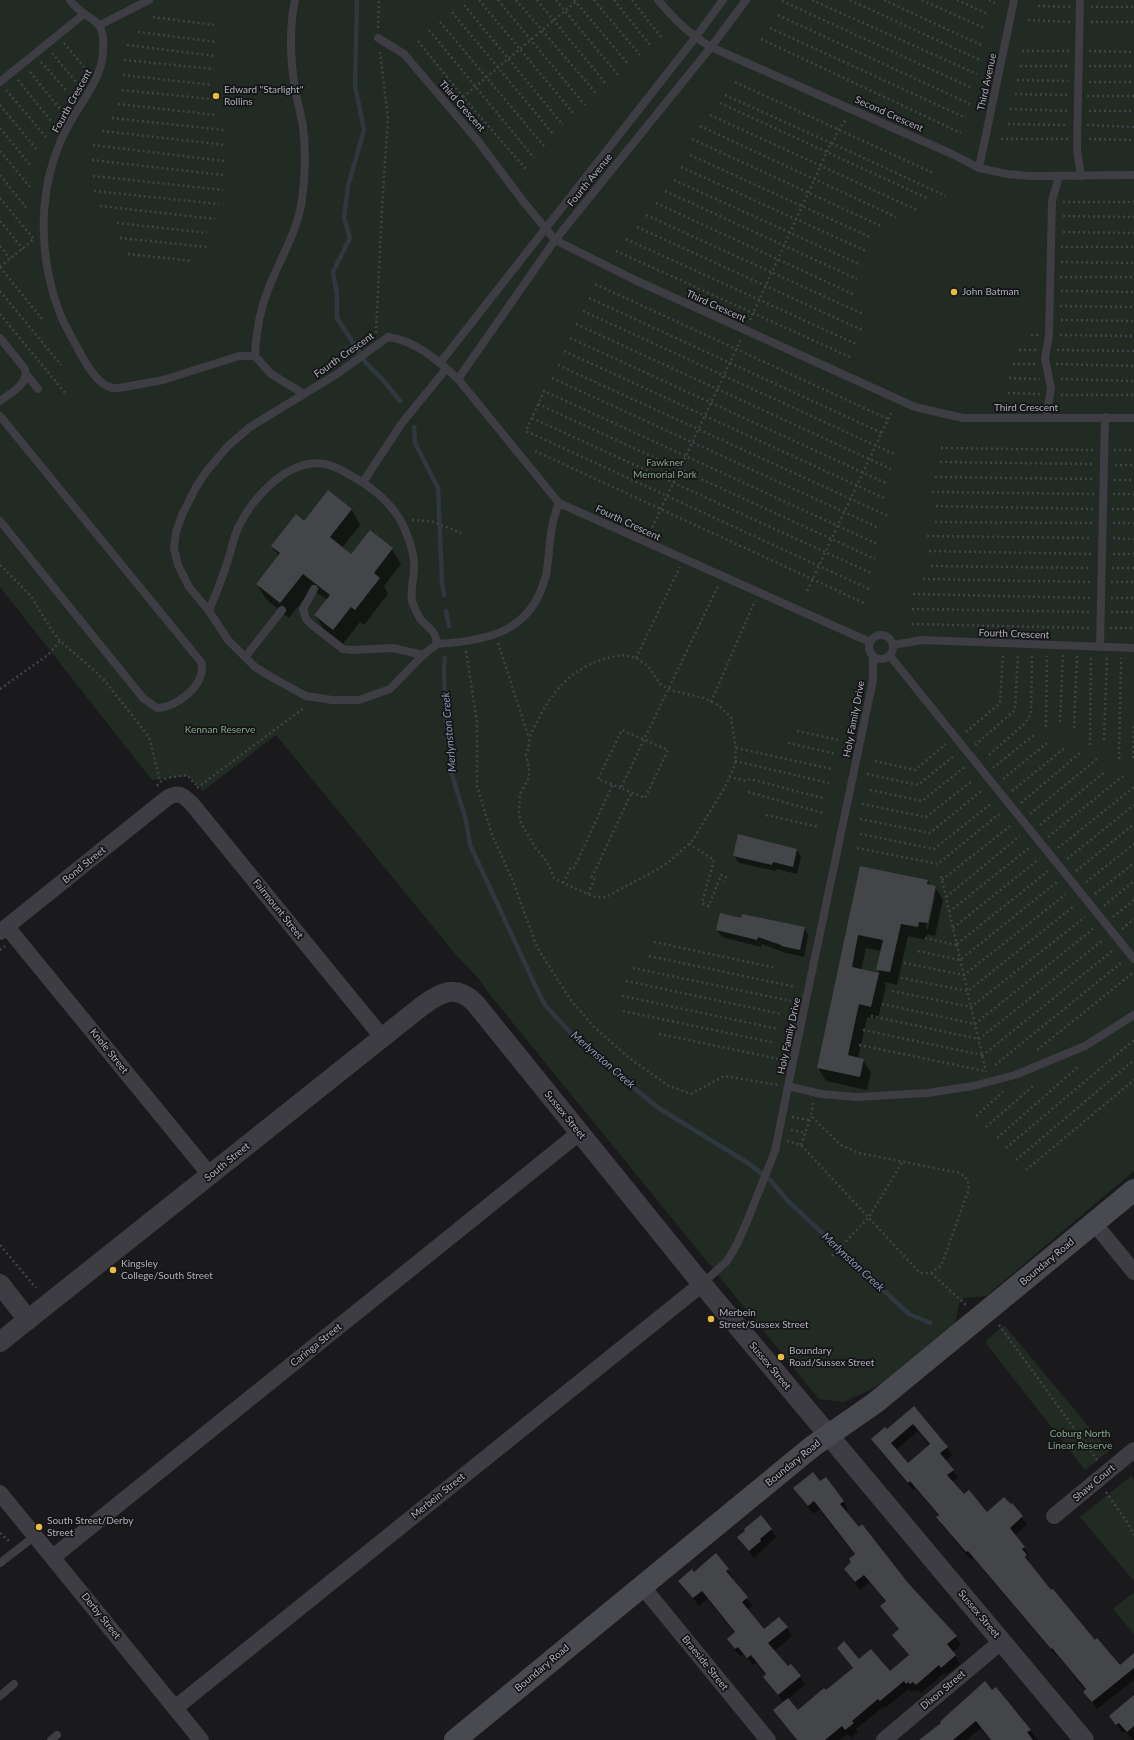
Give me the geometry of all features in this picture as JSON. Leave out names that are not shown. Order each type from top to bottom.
[{"type":"main road","name":"Boundary Road","points":[[455,1740],[813,1446],[989,1322],[1094,1223],[1134,1190]]},
{"type":"street","name":"Bond Street","points":[[3,929],[167,798],[178,793],[185,797]]},
{"type":"street","name":"Fairmount Street","points":[[185,797],[382,1037]]},
{"type":"street","name":"Knole Street","points":[[3,929],[210,1175]]},
{"type":"street","name":"South Street","points":[[0,1342],[382,1037],[437,995],[448,992],[458,992]]},
{"type":"street","name":"Sussex Street","points":[[458,992],[468,996],[475,1003],[702,1284],[1084,1740]]},
{"type":"street","name":"Caringa Street","points":[[53,1557],[579,1133]]},
{"type":"street","points":[[1094,1223],[1134,1272]]},
{"type":"street","points":[[0,1284],[28,1320]]},
{"type":"street","name":"Merbein Street","points":[[175,1708],[702,1284]]},
{"type":"street","name":"Shaw Court","points":[[1054,1516],[1134,1450]]},
{"type":"street","name":"Derby Street","points":[[0,1493],[201,1740]]},
{"type":"street","name":"Braeside Street","points":[[642,1586],[768,1740]]},
{"type":"street","name":"Dixon Street","points":[[884,1740],[1002,1641]]},
{"type":"lane","points":[[70,0],[84,14],[92,18],[100,25],[150,0]]},
{"type":"lane","points":[[295,0],[290,36],[295,89],[303,128],[304,156],[302,201],[291,237],[270,285],[261,311],[257,325],[255,356],[271,374],[304,394]]},
{"type":"lane","name":"Second Crescent","points":[[658,0],[679,24],[695,38],[711,47],[952,154],[979,168],[1007,174],[1059,176],[1134,175]]},
{"type":"lane","name":"Fourth Avenue","points":[[440,363],[695,38],[723,0]]},
{"type":"lane","name":"Fourth Avenue","points":[[458,379],[555,240],[711,47],[746,0]]},
{"type":"lane","name":"Third Avenue","points":[[979,168],[1014,0]]},
{"type":"lane","points":[[1080,0],[1077,150],[1081,176]]},
{"type":"lane","points":[[2,85],[84,14]]},
{"type":"lane","name":"Fourth Crescent","points":[[100,25],[104,40],[102,65],[92,89],[65,131],[47,183],[43,217],[47,270],[53,295],[62,318],[88,366],[108,387],[113,389],[163,380],[239,356],[255,356]]},
{"type":"lane","name":"Third Crescent","points":[[378,38],[404,54],[478,141],[555,240],[635,280],[915,407],[963,418],[1134,418]]},
{"type":"lane","points":[[1046,417],[1051,395],[1045,360],[1049,320],[1052,201],[1059,176]]},
{"type":"lane","points":[[0,338],[38,389]]},
{"type":"lane","name":"Fourth Crescent","points":[[437,644],[423,655],[390,689],[359,700],[332,700],[306,696],[255,667],[246,656],[228,640],[209,611],[189,587],[178,565],[174,548],[176,532],[182,515],[202,477],[228,446],[250,427],[337,374],[388,338],[400,339],[414,345],[440,363],[458,379],[559,503],[683,560],[870,642]]},
{"type":"lane","points":[[363,482],[402,423],[446,369]]},
{"type":"lane","points":[[0,402],[24,382],[26,374]]},
{"type":"lane","points":[[0,416],[201,662],[203,668],[202,675],[197,684],[173,705],[156,708],[147,702],[0,521]]},
{"type":"lane","points":[[1099,647],[1105,417]]},
{"type":"lane","points":[[209,611],[221,581],[237,529],[255,500],[274,481],[298,467],[324,464],[340,469],[363,482],[384,500],[399,516],[410,545],[414,564],[412,600],[421,620],[436,634],[437,644],[465,643],[483,639],[507,630],[518,623],[538,596],[546,575],[552,524],[559,503]]},
{"type":"lane","points":[[314,589],[303,609],[306,619],[343,649],[393,648],[423,655]]},
{"type":"lane","points":[[246,656],[282,610]]},
{"type":"lane","points":[[882,635],[889,637],[893,645],[893,650],[890,656],[883,659],[873,657],[869,650],[870,642],[874,637],[882,635]]},
{"type":"lane","name":"Fourth Crescent","points":[[893,645],[922,640],[1134,648]]},
{"type":"lane","points":[[890,656],[956,740],[1134,959]]},
{"type":"lane","name":"Holy Family Drive","points":[[873,657],[873,680],[788,1086],[814,1092],[856,1097],[927,1093],[988,1082],[1015,1075],[1085,1046],[1134,1016]]},
{"type":"lane","points":[[702,1284],[727,1261],[736,1246],[770,1167],[788,1086]]},
{"type":"lane","points":[[0,1563],[35,1536]]},
{"type":"lane","points":[[0,1696],[14,1684]]},
{"type":"path","points":[[372,348],[388,118],[378,38],[379,0]]},
{"type":"path","points":[[479,0],[575,115]]},
{"type":"path","points":[[498,0],[585,105]]},
{"type":"path","points":[[516,0],[596,93]]},
{"type":"path","points":[[537,0],[607,85]]},
{"type":"path","points":[[556,0],[618,75]]},
{"type":"path","points":[[594,0],[640,55]]},
{"type":"path","points":[[614,0],[651,46]]},
{"type":"path","points":[[632,0],[661,36]]},
{"type":"path","points":[[812,0],[977,74]]},
{"type":"path","points":[[850,0],[982,61]]},
{"type":"path","points":[[884,0],[981,45]]},
{"type":"path","points":[[922,0],[984,28]]},
{"type":"path","points":[[958,0],[988,14]]},
{"type":"path","points":[[989,0],[995,3]]},
{"type":"path","points":[[463,97],[576,1],[629,65]]},
{"type":"path","points":[[782,1],[972,88]]},
{"type":"path","points":[[464,5],[563,125]]},
{"type":"path","points":[[452,12],[554,135]]},
{"type":"path","points":[[778,15],[970,104]]},
{"type":"path","points":[[153,17],[214,25]]},
{"type":"path","points":[[440,22],[544,146]]},
{"type":"path","points":[[770,28],[966,118]]},
{"type":"path","points":[[429,30],[534,158]]},
{"type":"path","points":[[138,32],[217,42]]},
{"type":"path","points":[[62,39],[84,66]]},
{"type":"path","points":[[761,39],[961,133]]},
{"type":"path","points":[[418,41],[463,97],[526,169]]},
{"type":"path","points":[[127,45],[215,56]]},
{"type":"path","points":[[50,51],[76,82]]},
{"type":"path","points":[[39,59],[66,90]]},
{"type":"path","points":[[124,60],[214,70]]},
{"type":"path","points":[[28,70],[60,109]]},
{"type":"path","points":[[123,75],[212,85]]},
{"type":"path","points":[[16,78],[52,122]]},
{"type":"path","points":[[735,82],[933,173]]},
{"type":"path","points":[[2,85],[46,137]]},
{"type":"path","points":[[122,90],[220,100]]},
{"type":"path","points":[[725,95],[946,196]]},
{"type":"path","points":[[720,103],[929,199]]},
{"type":"path","points":[[118,104],[216,115]]},
{"type":"path","points":[[0,105],[38,151]]},
{"type":"path","points":[[646,542],[827,152],[839,129],[854,110]]},
{"type":"path","points":[[710,115],[917,210]]},
{"type":"path","points":[[112,118],[224,130]]},
{"type":"path","points":[[700,126],[896,217]]},
{"type":"path","points":[[0,128],[30,165]]},
{"type":"path","points":[[102,131],[226,146]]},
{"type":"path","points":[[692,139],[883,227]]},
{"type":"path","points":[[93,145],[225,161]]},
{"type":"path","points":[[0,152],[30,187]]},
{"type":"path","points":[[690,154],[870,237]]},
{"type":"path","points":[[92,160],[222,175]]},
{"type":"path","points":[[681,167],[866,251]]},
{"type":"path","points":[[0,175],[28,210]]},
{"type":"path","points":[[93,176],[224,190]]},
{"type":"path","points":[[674,180],[861,265]]},
{"type":"path","points":[[94,191],[219,204]]},
{"type":"path","points":[[665,191],[857,279]]},
{"type":"path","points":[[0,198],[34,239]]},
{"type":"path","points":[[1052,201],[1134,202]]},
{"type":"path","points":[[656,203],[855,295]]},
{"type":"path","points":[[100,206],[215,219]]},
{"type":"path","points":[[646,215],[862,314]]},
{"type":"path","points":[[1052,216],[1134,217]]},
{"type":"path","points":[[0,221],[23,249]]},
{"type":"path","points":[[118,223],[207,233]]},
{"type":"path","points":[[637,227],[862,330]]},
{"type":"path","points":[[42,319],[0,267],[44,231]]},
{"type":"path","points":[[1052,232],[1134,233]]},
{"type":"path","points":[[120,238],[207,247]]},
{"type":"path","points":[[626,239],[856,344]]},
{"type":"path","points":[[0,246],[10,259]]},
{"type":"path","points":[[1051,247],[1134,247]]},
{"type":"path","points":[[616,251],[850,357]]},
{"type":"path","points":[[128,254],[193,261]]},
{"type":"path","points":[[1050,262],[1134,263]]},
{"type":"path","points":[[1050,277],[1134,277]]},
{"type":"path","points":[[595,284],[888,419]]},
{"type":"path","points":[[0,291],[61,365]]},
{"type":"path","points":[[1049,291],[1134,292]]},
{"type":"path","points":[[589,298],[882,433]]},
{"type":"path","points":[[1049,306],[1134,307]]},
{"type":"path","points":[[583,311],[894,454]]},
{"type":"path","points":[[0,314],[66,394]]},
{"type":"path","points":[[1049,320],[1134,321]]},
{"type":"path","points":[[576,324],[893,470]]},
{"type":"path","points":[[1031,335],[1134,336]]},
{"type":"path","points":[[570,338],[888,484]]},
{"type":"path","points":[[1019,350],[1134,351]]},
{"type":"path","points":[[564,351],[884,498]]},
{"type":"path","points":[[1013,364],[1134,366]]},
{"type":"path","points":[[558,365],[888,516]]},
{"type":"path","points":[[552,378],[879,528]]},
{"type":"path","points":[[1008,378],[1134,380]]},
{"type":"path","points":[[869,589],[526,431],[544,391],[876,544]]},
{"type":"path","points":[[1008,393],[1051,395],[1134,395]]},
{"type":"path","points":[[538,404],[875,559]]},
{"type":"path","points":[[807,591],[892,411]]},
{"type":"path","points":[[532,418],[871,573]]},
{"type":"path","points":[[941,448],[1134,450]]},
{"type":"path","points":[[534,451],[864,603]]},
{"type":"path","points":[[940,462],[1134,465]]},
{"type":"path","points":[[935,477],[1134,480]]},
{"type":"path","points":[[932,492],[1134,494]]},
{"type":"path","points":[[936,506],[1134,509]]},
{"type":"path","points":[[401,521],[422,519],[461,533]]},
{"type":"path","points":[[935,522],[1134,523]]},
{"type":"path","points":[[927,536],[1134,539]]},
{"type":"path","points":[[929,551],[1134,554]]},
{"type":"path","points":[[636,658],[683,560]]},
{"type":"path","points":[[0,565],[31,596],[52,631],[60,641],[105,682],[149,738],[160,781]]},
{"type":"path","points":[[931,566],[1134,568]]},
{"type":"path","points":[[621,788],[722,577]]},
{"type":"path","points":[[922,579],[1134,582]]},
{"type":"path","points":[[711,702],[758,593]]},
{"type":"path","points":[[913,594],[1134,598]]},
{"type":"path","points":[[912,609],[1134,612]]},
{"type":"path","points":[[912,624],[1134,628]]},
{"type":"path","points":[[496,635],[529,738],[529,751],[526,755],[529,778],[520,794],[519,811],[521,823],[524,831],[547,862],[554,878],[563,883],[595,897],[606,897],[625,888],[664,865],[689,844],[725,787],[735,762],[736,748],[730,717],[723,710],[711,702],[695,695],[674,691],[661,685],[648,666],[636,658],[622,655],[594,661],[574,674],[551,697],[541,713],[529,738]]},
{"type":"path","points":[[0,689],[48,655],[60,641]]},
{"type":"path","points":[[465,643],[477,723],[478,786],[492,836],[512,879],[537,947],[570,999],[593,1026],[608,1040],[629,1058],[669,1086],[691,1094],[724,1076],[766,1084],[788,1086]]},
{"type":"path","points":[[956,740],[1000,703],[1004,643]]},
{"type":"path","points":[[966,752],[1015,710],[1019,644]]},
{"type":"path","points":[[989,754],[1024,724],[1031,714],[1032,645]]},
{"type":"path","points":[[1046,727],[1047,645]]},
{"type":"path","points":[[1060,722],[1064,646]]},
{"type":"path","points":[[1074,728],[1078,647]]},
{"type":"path","points":[[1099,647],[1104,740]]},
{"type":"path","points":[[1090,744],[1099,647]]},
{"type":"path","points":[[1119,759],[1121,648]]},
{"type":"path","points":[[185,797],[318,698]]},
{"type":"path","points":[[1133,758],[1134,725]]},
{"type":"path","points":[[622,730],[644,740],[668,750],[645,798],[598,779],[622,730]]},
{"type":"path","points":[[797,731],[839,740]]},
{"type":"path","points":[[985,775],[1034,734]]},
{"type":"path","points":[[788,743],[836,754]]},
{"type":"path","points":[[994,786],[1047,743]]},
{"type":"path","points":[[875,761],[915,770],[946,744]]},
{"type":"path","points":[[1003,798],[1066,747]]},
{"type":"path","points":[[736,748],[832,769]]},
{"type":"path","points":[[1013,809],[1080,753]]},
{"type":"path","points":[[867,774],[918,785],[954,756]]},
{"type":"path","points":[[1022,821],[1097,759]]},
{"type":"path","points":[[870,790],[922,801],[973,760]]},
{"type":"path","points":[[735,762],[829,783]]},
{"type":"path","points":[[1031,832],[1106,771]]},
{"type":"path","points":[[1040,843],[1123,776]]},
{"type":"path","points":[[729,777],[746,781],[750,779],[826,799]]},
{"type":"path","points":[[862,804],[926,817],[972,781]]},
{"type":"path","points":[[563,883],[571,867],[574,868],[613,784]]},
{"type":"path","points":[[1050,855],[1134,786]]},
{"type":"path","points":[[860,819],[930,833],[981,791]]},
{"type":"path","points":[[588,894],[595,878],[592,877],[632,792]]},
{"type":"path","points":[[748,792],[823,813]]},
{"type":"path","points":[[860,834],[934,849],[992,803]]},
{"type":"path","points":[[1058,866],[1134,805]]},
{"type":"path","points":[[857,848],[938,864],[999,814]]},
{"type":"path","points":[[766,815],[819,827]]},
{"type":"path","points":[[1068,877],[1134,824]]},
{"type":"path","points":[[942,880],[1010,826]]},
{"type":"path","points":[[946,897],[1020,836]]},
{"type":"path","points":[[689,844],[714,860],[702,903],[709,906],[721,875],[726,877],[724,882]]},
{"type":"path","points":[[1077,889],[1134,844]]},
{"type":"path","points":[[949,912],[1030,847]]},
{"type":"path","points":[[953,928],[1039,859]]},
{"type":"path","points":[[1087,901],[1134,863]]},
{"type":"path","points":[[925,938],[957,944],[1048,871]]},
{"type":"path","points":[[941,876],[988,1082]]},
{"type":"path","points":[[1096,912],[1134,881]]},
{"type":"path","points":[[960,960],[1057,882]]},
{"type":"path","points":[[904,963],[964,975],[1066,894]]},
{"type":"path","points":[[1105,923],[1134,900]]},
{"type":"path","points":[[901,978],[968,991],[1074,906]]},
{"type":"path","points":[[892,991],[971,1007],[1085,917]]},
{"type":"path","points":[[975,1024],[1094,928]]},
{"type":"path","points":[[978,1039],[1103,940]]},
{"type":"path","points":[[654,942],[776,968]]},
{"type":"path","points":[[918,951],[960,960]]},
{"type":"path","points":[[982,1055],[1112,951]]},
{"type":"path","points":[[649,956],[796,987]]},
{"type":"path","points":[[995,1065],[1121,963]]},
{"type":"path","points":[[633,968],[791,1002]]},
{"type":"path","points":[[1037,1050],[1134,972]]},
{"type":"path","points":[[626,981],[781,1014]]},
{"type":"path","points":[[622,996],[778,1029]]},
{"type":"path","points":[[882,1004],[975,1024]]},
{"type":"path","points":[[623,1011],[775,1043]]},
{"type":"path","points":[[871,1016],[978,1039]]},
{"type":"path","points":[[863,1030],[982,1055]]},
{"type":"path","points":[[659,1034],[779,1059]]},
{"type":"path","points":[[1006,1148],[1134,1040]]},
{"type":"path","points":[[859,1045],[986,1071]]},
{"type":"path","points":[[1016,1160],[1134,1060]]},
{"type":"path","points":[[997,1138],[1079,1066]]},
{"type":"path","points":[[1026,1170],[1134,1080]]},
{"type":"path","points":[[986,1127],[1033,1086]]},
{"type":"path","points":[[801,1145],[809,1120],[812,1116],[814,1092]]},
{"type":"path","points":[[976,1116],[1003,1092]]},
{"type":"path","points":[[782,1116],[809,1120]]},
{"type":"path","points":[[777,1138],[801,1145],[920,1273],[931,1273],[941,1266],[969,1189],[968,1180],[960,1173],[859,1153],[841,1145],[812,1116]]},
{"type":"path","points":[[780,1127],[806,1133]]},
{"type":"path","points":[[832,1256],[869,1217],[903,1161]]},
{"type":"path","points":[[0,1245],[36,1288]]},
{"type":"path","points":[[931,1273],[989,1322],[1107,1473]]},
{"type":"path","points":[[1105,1492],[1127,1522],[1134,1535]]},
{"type":"green space","name":"Fawkner Memorial Park","points":[[0,0],[1134,0],[1134,1171],[986,1296],[964,1298],[959,1303],[955,1324],[884,1381],[870,1390],[844,1402],[819,1399],[491,996],[480,980],[457,956],[276,735],[203,791],[188,776],[152,780],[0,587]]},
{"type":"green space","name":"Coburg North Linear Reserve","points":[[1004,1325],[1109,1451],[1085,1470],[985,1342]]},
{"type":"green space","points":[[1131,1476],[1134,1480],[1134,1581],[1080,1517]]},
{"type":"green space","points":[[1134,1592],[1134,1634],[1113,1609]]},
{"type":"building","points":[[328,490],[352,509],[330,537],[351,554],[370,530],[393,548],[374,573],[380,578],[355,610],[351,607],[333,630],[314,615],[330,595],[303,574],[280,603],[256,584],[280,553],[271,546],[296,514],[304,521]]},
{"type":"building","points":[[738,834],[797,849],[793,867],[773,862],[772,865],[733,856]]},
{"type":"building","points":[[860,866],[928,880],[927,884],[936,886],[928,923],[919,922],[918,927],[901,924],[890,972],[876,970],[883,940],[858,935],[852,967],[879,973],[871,1007],[859,1004],[848,1055],[864,1059],[860,1077],[817,1068]]},
{"type":"building","points":[[720,913],[741,918],[742,914],[805,927],[800,950],[781,946],[758,937],[757,940],[716,930]]},
{"type":"building","points":[[914,1406],[948,1447],[940,1453],[954,1470],[947,1475],[964,1494],[969,1490],[987,1512],[1004,1497],[1011,1504],[1012,1503],[1023,1516],[1010,1528],[1025,1547],[1022,1549],[1027,1555],[1025,1557],[1051,1590],[1053,1589],[1095,1640],[1097,1638],[1120,1665],[1134,1653],[1134,1668],[1092,1702],[1083,1692],[1086,1689],[1052,1648],[1051,1649],[968,1551],[966,1552],[936,1517],[939,1515],[910,1481],[908,1483],[871,1439],[885,1427],[887,1429]],"holes":[[[913,1424],[930,1444],[908,1463],[891,1443]]]},
{"type":"building","points":[[813,1472],[820,1481],[826,1477],[844,1501],[840,1504],[859,1527],[862,1524],[908,1583],[957,1636],[947,1644],[956,1655],[941,1668],[939,1665],[916,1685],[913,1682],[910,1684],[908,1682],[906,1684],[904,1681],[880,1701],[878,1699],[852,1721],[854,1723],[845,1730],[842,1726],[825,1740],[797,1740],[773,1710],[788,1698],[798,1710],[824,1688],[826,1690],[853,1668],[837,1648],[844,1641],[859,1659],[871,1649],[890,1671],[909,1655],[892,1635],[899,1629],[880,1606],[886,1601],[864,1575],[855,1582],[844,1569],[851,1562],[849,1559],[855,1554],[814,1501],[808,1506],[793,1488]]},
{"type":"building","points":[[761,1515],[772,1529],[749,1551],[737,1537]]},
{"type":"building","points":[[716,1553],[729,1569],[726,1571],[748,1597],[742,1602],[764,1629],[779,1617],[788,1627],[768,1643],[788,1666],[791,1664],[801,1676],[778,1695],[763,1677],[766,1674],[751,1655],[747,1658],[738,1647],[735,1649],[727,1639],[735,1632],[702,1591],[693,1598],[678,1581],[692,1569],[694,1572]]},
{"type":"building","points":[[985,1681],[992,1690],[996,1687],[1031,1730],[1027,1732],[1033,1740],[991,1740],[976,1721],[953,1740],[919,1740],[941,1723],[940,1722],[945,1717]]},
{"type":"building","points":[[1134,1695],[1134,1726],[1127,1732],[1119,1723],[1116,1725],[1109,1716]]},
{"type":"waterway","name":"Merlynston Creek","points":[[357,0],[355,86],[364,130],[348,186],[344,218],[350,238],[333,272],[337,294],[337,318],[366,363],[383,380],[400,401]]},
{"type":"waterway","name":"Merlynston Creek","points":[[414,427],[415,443],[438,488],[442,582],[444,595]]},
{"type":"waterway","name":"Merlynston Creek","points":[[446,611],[449,626]]},
{"type":"waterway","name":"Merlynston Creek","points":[[445,658],[445,710],[452,775],[466,820],[470,845],[545,1005],[577,1040],[657,1107],[748,1163],[771,1181],[788,1201],[909,1314],[930,1323]]},
{"type":"place","name":"Edward \"Starlight\" Rollins","points":[[216,96]]},
{"type":"place","name":"John Batman","points":[[954,292]]},
{"type":"place","name":"Kingsley College/South Street","points":[[113,1270]]},
{"type":"place","name":"Merbein Street/Sussex Street","points":[[711,1319]]},
{"type":"place","name":"Boundary Road/Sussex Street","points":[[781,1357]]},
{"type":"place","name":"South Street/Derby Street","points":[[39,1527]]},
{"type":"park label","name":"Kennan Reserve","points":[[220,730]]}]
